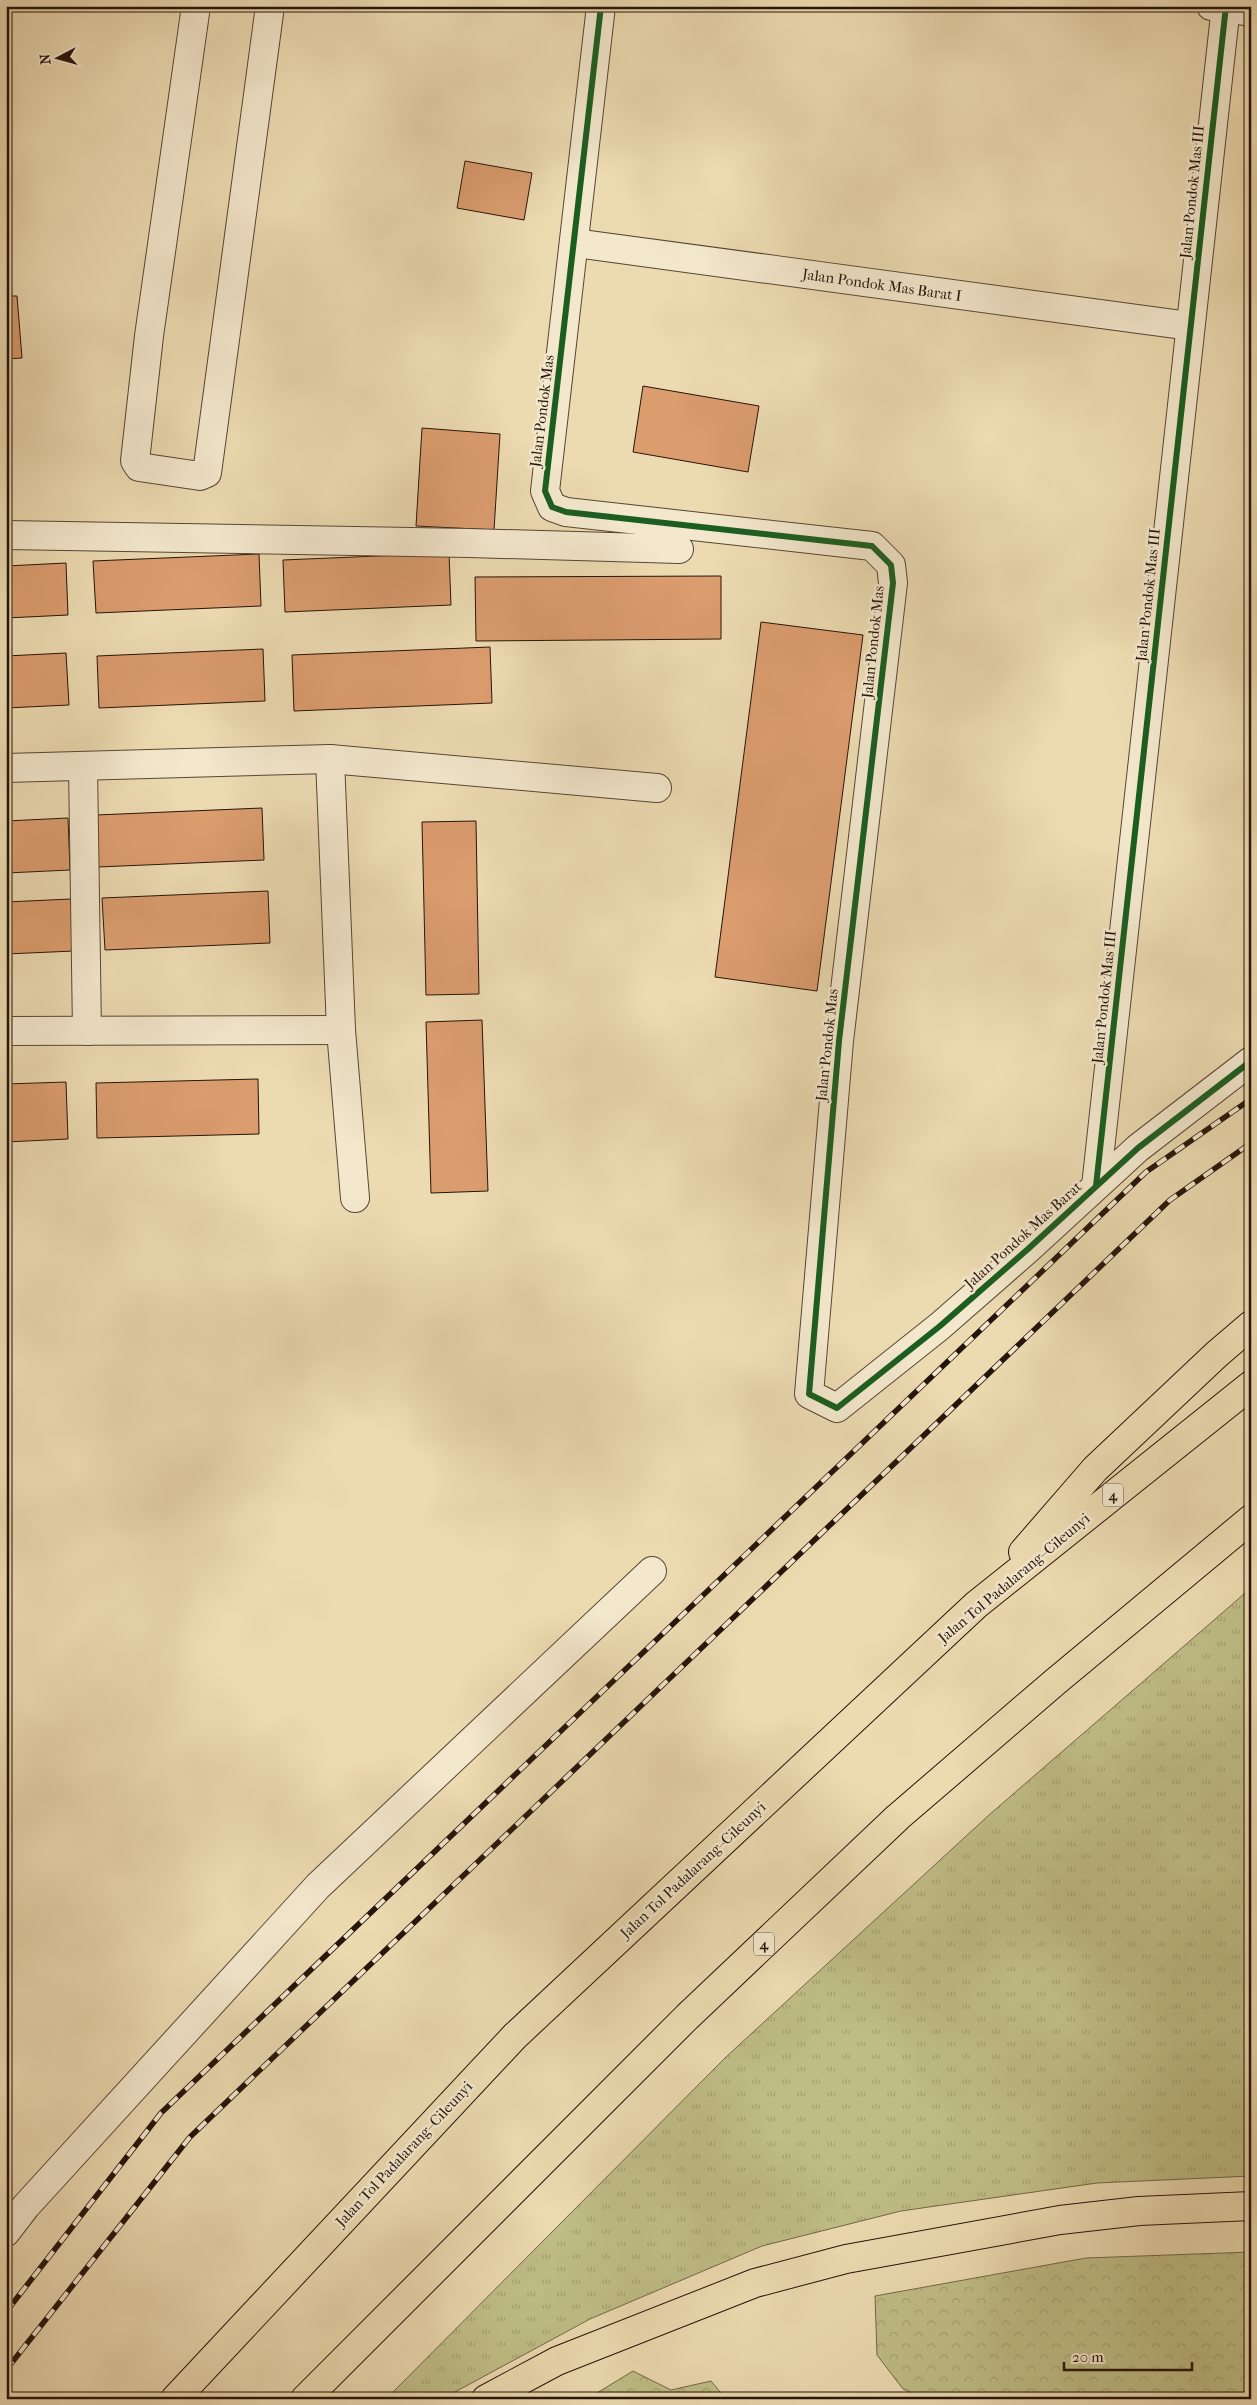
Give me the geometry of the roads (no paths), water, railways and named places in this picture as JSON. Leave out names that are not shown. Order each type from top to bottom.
[{"type":"highway","points":[[976,1605],[1095,1469],[1217,1354],[1251,1325]]},
{"type":"highway","name":"Jalan Tol Padalarang–Cileunyi","points":[[175,2399],[515,2036],[976,1605],[1251,1385]]},
{"type":"highway","name":"4","points":[[305,2399],[688,2018],[898,1817],[1055,1682],[1251,1519]]},
{"type":"highway","points":[[486,2399],[557,2361],[755,2283],[846,2259],[1060,2220],[1139,2211],[1251,2206]]},
{"type":"street","points":[[196,6],[150,326],[135,461],[139,467],[200,476],[207,473],[270,6]]},
{"type":"street","name":"Jalan Pondok Mas","points":[[602,6],[545,491],[552,507],[566,512],[872,546],[891,565],[893,583],[839,1041],[809,1394]]},
{"type":"street","name":"Jalan Pondok Mas III","points":[[1096,1186],[1190,326],[1228,8]]},
{"type":"street","name":"Jalan Pondok Mas Barat I","points":[[574,243],[1190,326]]},
{"type":"street","points":[[6,536],[470,543],[679,549]]},
{"type":"street","points":[[330,759],[341,1030],[355,1198]]},
{"type":"street","points":[[6,768],[330,759],[657,788]]},
{"type":"street","points":[[83,766],[87,1031]]},
{"type":"street","points":[[6,1031],[341,1030]]},
{"type":"street","name":"Jalan Pondok Mas Barat","points":[[809,1394],[837,1408],[940,1326],[1138,1148],[1251,1061]]},
{"type":"street","points":[[6,2232],[26,2206],[318,1886],[652,1571]]},
{"type":"railway","points":[[6,2312],[161,2113],[1146,1172],[1251,1099]]},
{"type":"railway","points":[[6,2370],[190,2137],[1170,1200],[1251,1143]]}]
